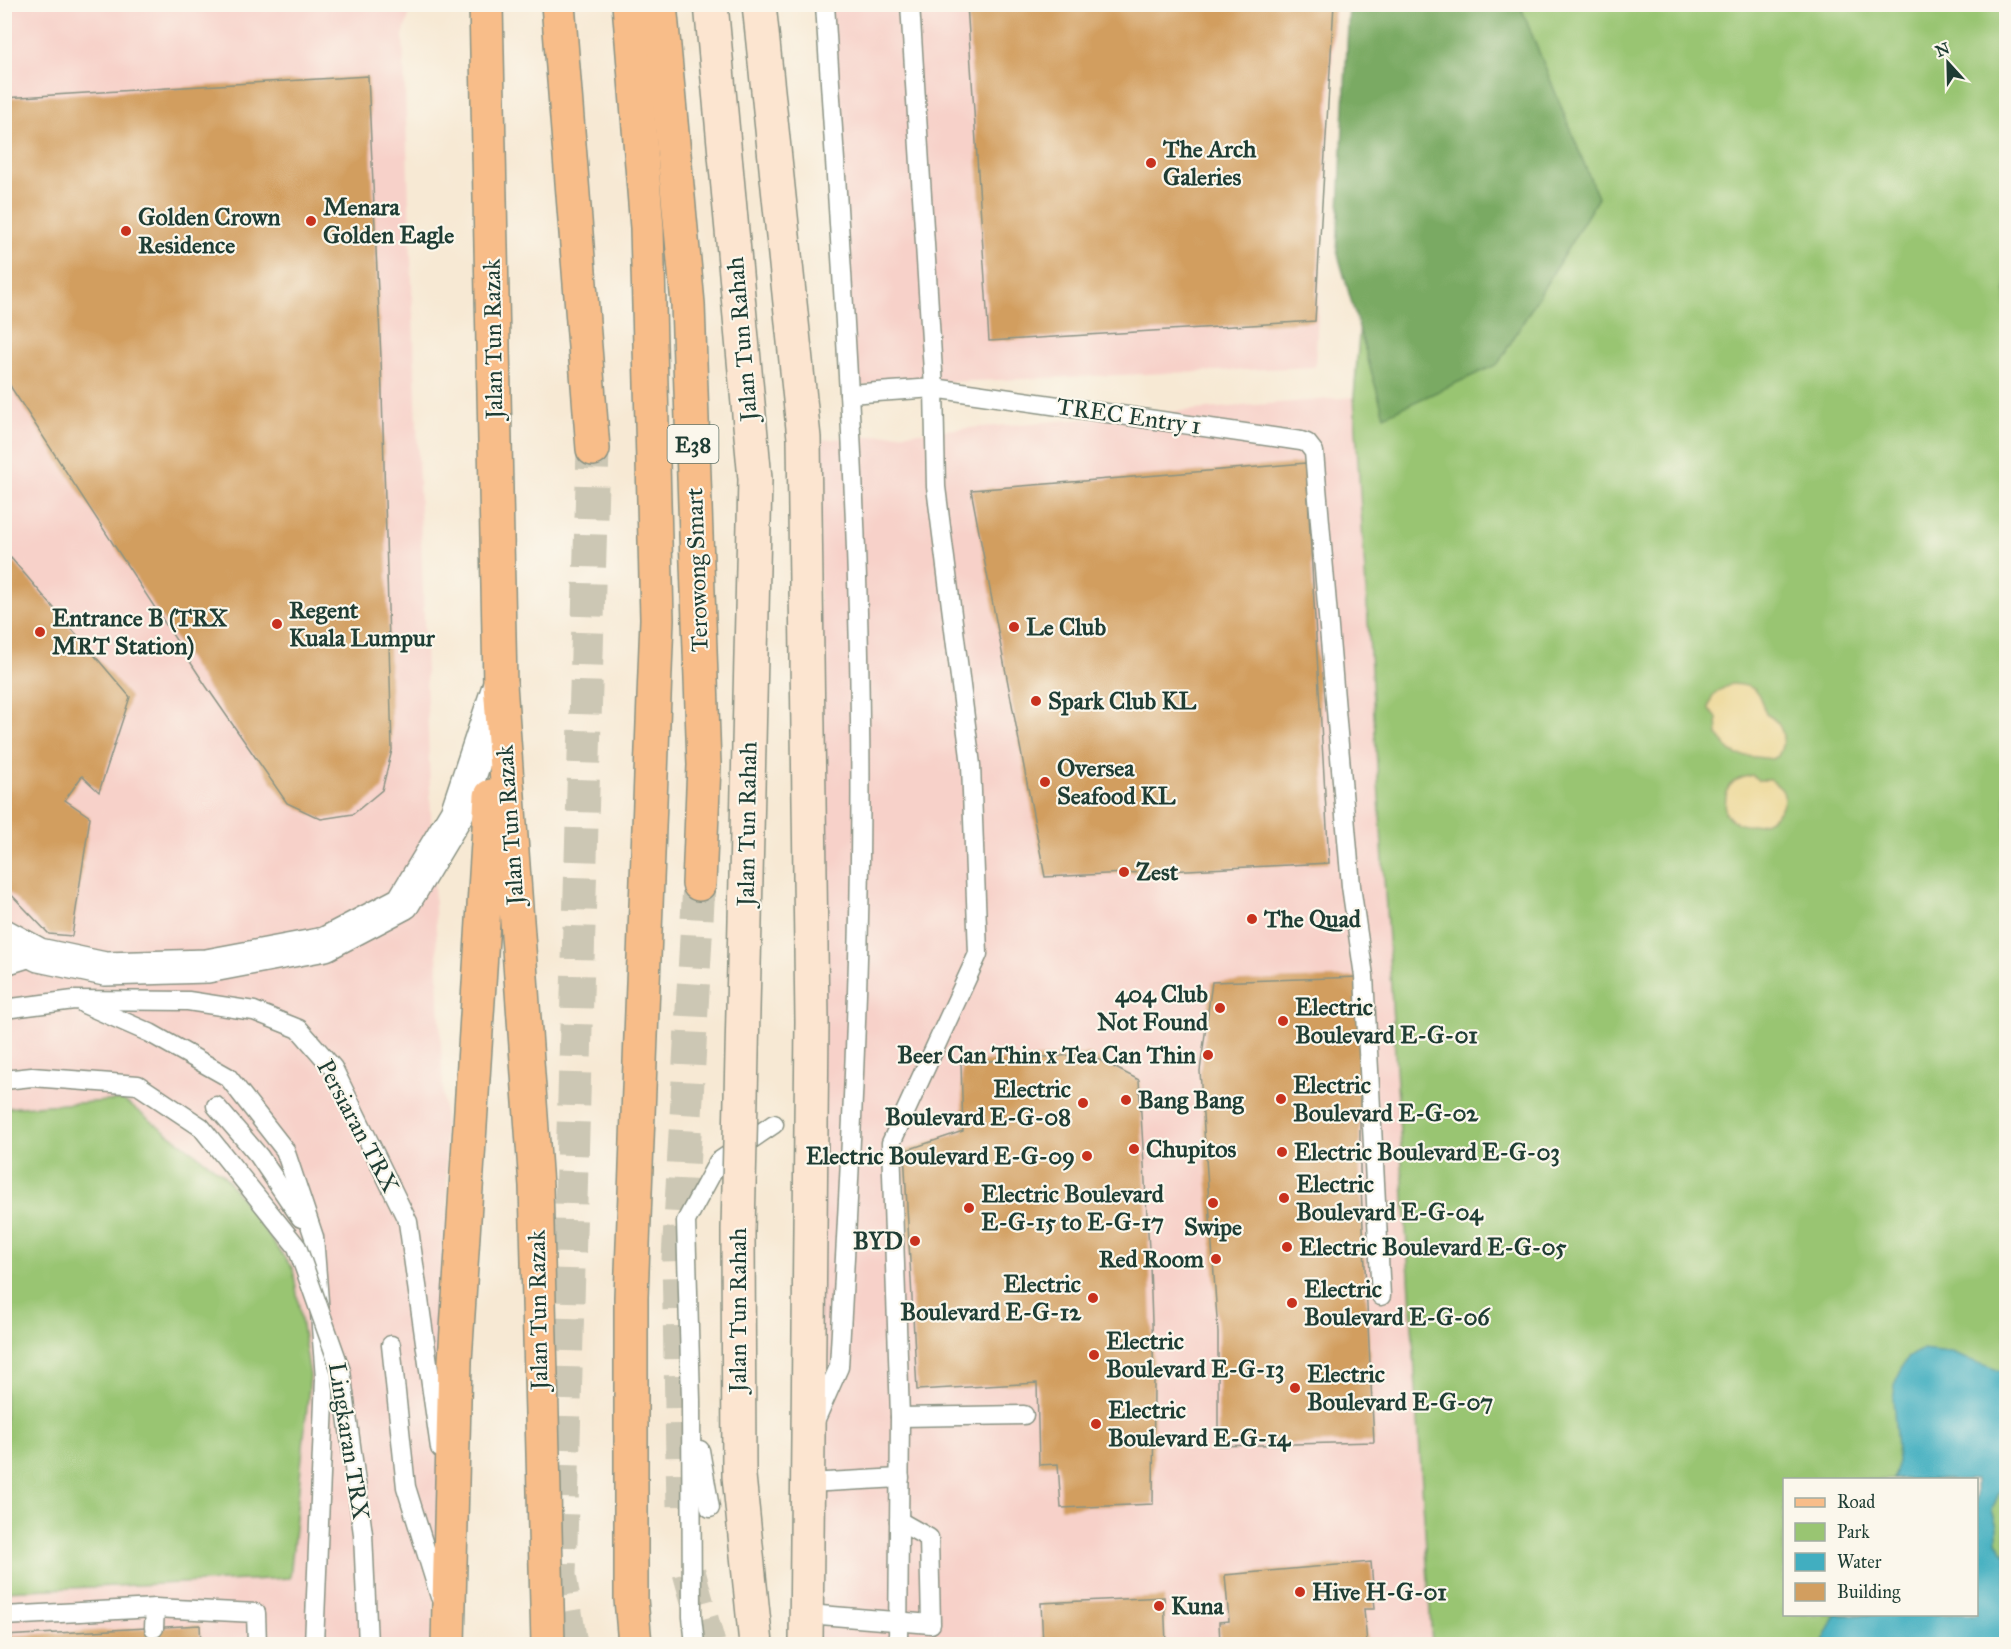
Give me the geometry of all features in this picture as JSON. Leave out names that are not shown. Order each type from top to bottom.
[{"type":"main road","name":"Jalan Tun Razak","points":[[486,4],[500,684],[536,1186],[548,1644]]},
{"type":"main road","points":[[558,4],[593,449]]},
{"type":"main road","points":[[629,4],[647,228],[657,619],[631,1297],[631,1599],[635,1644]]},
{"type":"main road","name":"Terowong Smart","points":[[660,4],[688,304],[704,765],[699,884]]},
{"type":"main road","name":"Jalan Tun Rahah","points":[[711,4],[755,479],[738,1241],[739,1476],[756,1644]]},
{"type":"main road","points":[[759,4],[804,438],[812,1021],[807,1629]]},
{"type":"main road","points":[[448,1635],[455,1361],[500,684]]},
{"type":"street","points":[[5,936],[39,955],[105,969],[207,966],[325,944],[403,903],[457,813],[500,684]]},
{"type":"lane","points":[[807,1439],[839,1367],[859,1002],[860,724],[854,466],[825,4]]},
{"type":"lane","points":[[898,1644],[900,1417],[891,1143],[978,954],[970,765],[936,487],[934,388],[910,4]]},
{"type":"lane","name":"TREC Entry 1","points":[[849,394],[934,388],[1300,441],[1306,443],[1316,457],[1352,886],[1364,976],[1381,1296]]},
{"type":"lane","points":[[4,966],[39,955]]},
{"type":"lane","points":[[74,1000],[150,1033],[228,1077],[285,1150],[314,1237],[325,1378],[314,1644]]},
{"type":"lane","name":"Persiaran TRX","points":[[4,1009],[74,1000],[188,1001],[254,1011],[299,1029],[333,1068],[408,1222],[451,1524]]},
{"type":"lane","name":"Lingkaran TRX","points":[[4,1080],[32,1077],[138,1085],[201,1127],[297,1247],[341,1371],[363,1534],[368,1644]]},
{"type":"lane","points":[[216,1106],[259,1156],[314,1237]]},
{"type":"lane","points":[[695,1644],[692,1617],[691,1401],[686,1221],[718,1162],[774,1124]]},
{"type":"lane","points":[[391,1345],[406,1487],[448,1635]]},
{"type":"lane","points":[[691,1401],[710,1508]]},
{"type":"lane","points":[[900,1417],[1024,1415]]},
{"type":"lane","points":[[808,1483],[900,1478]]},
{"type":"lane","points":[[807,1629],[898,1622],[931,1624],[929,1538],[899,1521]]},
{"type":"lane","points":[[154,1628],[155,1608]]},
{"type":"lane","points":[[4,1616],[155,1608],[256,1613],[257,1644]]},
{"type":"shaded area","points":[[5,5],[412,5],[403,35],[431,816],[455,1361],[431,1644],[5,1644]]},
{"type":"shaded area","name":"The Arch Galeries","points":[[820,5],[1336,5],[1315,367],[851,386]]},
{"type":"shaded area","points":[[1354,397],[1432,1644],[804,1644],[821,440]]},
{"type":"green space","points":[[1349,5],[1520,5],[1598,198],[1498,364],[1384,416],[1337,251]]},
{"type":"green space","points":[[1386,5],[2006,5],[2006,1644],[1432,1644],[1354,397]]},
{"type":"green space","points":[[123,1100],[223,1174],[293,1269],[310,1376],[290,1578],[5,1591],[5,1108]]},
{"type":"sand","points":[[1732,684],[1753,689],[1759,695],[1766,714],[1780,727],[1783,738],[1781,750],[1773,759],[1737,755],[1730,751],[1718,736],[1717,718],[1709,709],[1711,700],[1716,693]]},
{"type":"sand","points":[[1752,775],[1758,780],[1771,780],[1782,790],[1784,799],[1781,808],[1766,821],[1755,825],[1744,825],[1733,821],[1725,812],[1726,797],[1732,783]]},
{"type":"water","points":[[1922,1350],[1951,1353],[2006,1373],[2006,1476],[1992,1510],[1997,1526],[1997,1541],[2006,1555],[2006,1644],[1822,1644],[1836,1616],[1978,1616],[1978,1478],[1893,1478],[1898,1461],[1893,1399],[1896,1380],[1907,1358]]},
{"type":"building","name":"The Arch Galeries","points":[[967,4],[1334,4],[1315,321],[989,341]]},
{"type":"building","points":[[368,76],[381,358],[392,750],[382,790],[353,814],[321,819],[287,803],[206,686],[12,389],[4,373],[4,98]]},
{"type":"building","points":[[1306,463],[1329,863],[1045,877],[971,490]]},
{"type":"building","points":[[11,558],[130,697],[99,792],[82,776],[65,800],[90,817],[72,936],[49,934],[4,887],[4,568]]},
{"type":"building","points":[[1360,977],[1360,1169],[1374,1442],[1218,1446],[1218,1333],[1200,1071],[1212,982]]},
{"type":"building","points":[[1088,1054],[1139,1080],[1154,1379],[1153,1504],[1061,1508],[1058,1464],[1039,1465],[1037,1383],[917,1390],[904,1151],[963,1131],[961,1063]]},
{"type":"building","name":"Hive H-G-01","points":[[1371,1562],[1375,1609],[1364,1609],[1367,1644],[1220,1644],[1219,1622],[1229,1621],[1225,1575]]},
{"type":"building","points":[[1164,1597],[1166,1644],[1043,1644],[1041,1603]]},
{"type":"building","points":[[200,1625],[201,1644],[4,1644],[4,1636]]},
{"type":"tunnel","points":[[571,1644],[560,1575],[593,449]]},
{"type":"tunnel","points":[[683,1506],[678,1259],[699,884]]},
{"type":"tunnel","points":[[689,1572],[709,1644]]},
{"type":"place","name":"The Arch Galeries","points":[[1151,163]]},
{"type":"place","name":"Menara Golden Eagle","points":[[311,221]]},
{"type":"place","name":"Golden Crown Residence","points":[[126,231]]},
{"type":"place","name":"Regent Kuala Lumpur","points":[[277,624]]},
{"type":"place","name":"Le Club","points":[[1014,627]]},
{"type":"place","name":"Entrance B (TRX MRT Station)","points":[[40,632]]},
{"type":"place","name":"Spark Club KL","points":[[1036,701]]},
{"type":"place","name":"Oversea Seafood KL","points":[[1045,782]]},
{"type":"place","name":"Zest","points":[[1124,872]]},
{"type":"place","name":"The Quad","points":[[1252,919]]},
{"type":"place","name":"404 Club Not Found","points":[[1220,1008]]},
{"type":"place","name":"Electric Boulevard E-G-01","points":[[1283,1021]]},
{"type":"place","name":"Beer Can Thin x Tea Can Thin","points":[[1208,1055]]},
{"type":"place","name":"Electric Boulevard E-G-02","points":[[1281,1099]]},
{"type":"place","name":"Bang Bang","points":[[1126,1100]]},
{"type":"place","name":"Electric Boulevard E-G-08","points":[[1083,1103]]},
{"type":"place","name":"Chupitos","points":[[1134,1149]]},
{"type":"place","name":"Electric Boulevard E-G-03","points":[[1282,1152]]},
{"type":"place","name":"Electric Boulevard E-G-09","points":[[1087,1156]]},
{"type":"place","name":"Electric Boulevard E-G-04","points":[[1284,1198]]},
{"type":"place","name":"Swipe","points":[[1213,1203]]},
{"type":"place","name":"Electric Boulevard E-G-15 to E-G-17","points":[[969,1208]]},
{"type":"place","name":"BYD","points":[[915,1241]]},
{"type":"place","name":"Electric Boulevard E-G-05","points":[[1287,1247]]},
{"type":"place","name":"Red Room","points":[[1216,1259]]},
{"type":"place","name":"Electric Boulevard E-G-12","points":[[1093,1298]]},
{"type":"place","name":"Electric Boulevard E-G-06","points":[[1292,1303]]},
{"type":"place","name":"Electric Boulevard E-G-13","points":[[1094,1355]]},
{"type":"place","name":"Electric Boulevard E-G-07","points":[[1295,1388]]},
{"type":"place","name":"Electric Boulevard E-G-14","points":[[1096,1424]]},
{"type":"place","name":"Hive H-G-01","points":[[1300,1592]]},
{"type":"place","name":"Kuna","points":[[1159,1606]]}]
